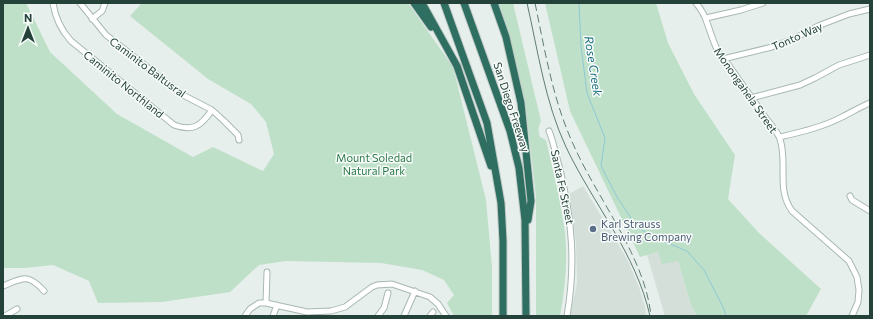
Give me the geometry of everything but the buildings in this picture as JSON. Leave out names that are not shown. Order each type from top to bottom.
[{"type":"highway","points":[[414,3],[454,60]]},
{"type":"highway","points":[[422,3],[454,60],[499,188]]},
{"type":"highway","points":[[444,3],[487,123],[499,188],[503,241],[503,316]]},
{"type":"highway","name":"San Diego Freeway","points":[[464,3],[478,37],[510,131],[519,168],[525,220],[526,316]]},
{"type":"highway","points":[[469,3],[478,37]]},
{"type":"highway","points":[[494,3],[506,37],[521,103],[531,201],[525,248]]},
{"type":"street","name":"Caminito Northland","points":[[53,3],[54,13],[60,26],[71,41],[174,125],[184,129],[189,129],[200,125],[212,110]]},
{"type":"street","name":"Caminito Baltusral","points":[[80,3],[106,35],[183,95],[212,110],[238,135],[239,140]]},
{"type":"street","points":[[92,19],[102,11],[105,3]]},
{"type":"street","name":"Monongahela Street","points":[[696,3],[706,18],[713,41],[723,59],[780,137],[784,153],[782,187],[788,206],[849,261],[857,277],[859,290],[858,302],[852,316]]},
{"type":"street","points":[[706,18],[742,10],[763,3]]},
{"type":"street","name":"Tonto Way","points":[[723,59],[772,47],[791,40],[818,26],[849,14],[870,9]]},
{"type":"street","points":[[751,98],[800,85],[838,65],[870,55]]},
{"type":"street","points":[[780,137],[814,128],[842,117],[870,103]]},
{"type":"street","name":"Santa Fe Street","points":[[549,131],[567,199],[572,240],[573,271],[567,316]]},
{"type":"street","points":[[850,196],[852,200],[870,211]]},
{"type":"street","points":[[266,272],[266,303]]},
{"type":"street","points":[[3,286],[22,278],[28,278],[36,282],[44,291]]},
{"type":"street","points":[[245,316],[250,309],[259,303],[277,305],[300,313],[312,312],[332,314],[367,289],[377,285],[392,284],[430,296],[438,304],[446,316]]},
{"type":"street","points":[[404,316],[415,291]]},
{"type":"street","points":[[378,316],[384,308],[388,293]]},
{"type":"street","points":[[273,316],[277,305]]},
{"type":"street","points":[[5,316],[17,309]]},
{"type":"shaded area","points":[[583,186],[627,259],[639,287],[646,316],[570,316],[577,283],[576,244],[569,194]]},
{"type":"shaded area","points":[[658,252],[678,261],[691,305],[697,316],[665,316],[647,255]]},
{"type":"green space","name":"Mount Soledad Natural Park","points":[[3,3],[26,3],[50,52],[117,114],[193,157],[213,147],[263,171],[274,154],[266,122],[251,104],[208,79],[130,16],[142,3],[408,3],[453,67],[486,200],[492,267],[492,316],[454,316],[447,303],[454,295],[444,280],[422,270],[381,263],[286,261],[259,265],[230,292],[162,302],[98,303],[89,281],[53,265],[25,268],[3,268]]},
{"type":"green space","points":[[497,3],[513,3],[541,121],[539,135],[546,140],[559,198],[565,233],[566,254],[565,285],[560,316],[536,316],[536,197],[525,101]]},
{"type":"green space","points":[[545,3],[656,3],[668,43],[694,94],[735,155],[728,199],[759,233],[821,289],[806,316],[697,316],[691,305],[678,261],[662,264],[658,252],[640,257],[570,111]]},
{"type":"waterway","name":"Rose Creek","points":[[579,3],[581,46],[587,93],[605,138],[601,166],[617,197],[637,227],[655,238],[687,251],[704,270],[724,309],[726,316]]},
{"type":"tram line","points":[[527,3],[547,94],[559,130],[577,168],[613,229],[635,271],[650,316]]},
{"type":"railway","points":[[535,3],[550,76],[560,111],[574,146],[619,229],[640,272],[647,294],[651,316]]},
{"type":"place","name":"Karl Strauss Brewing Company","points":[[593,229]]}]
